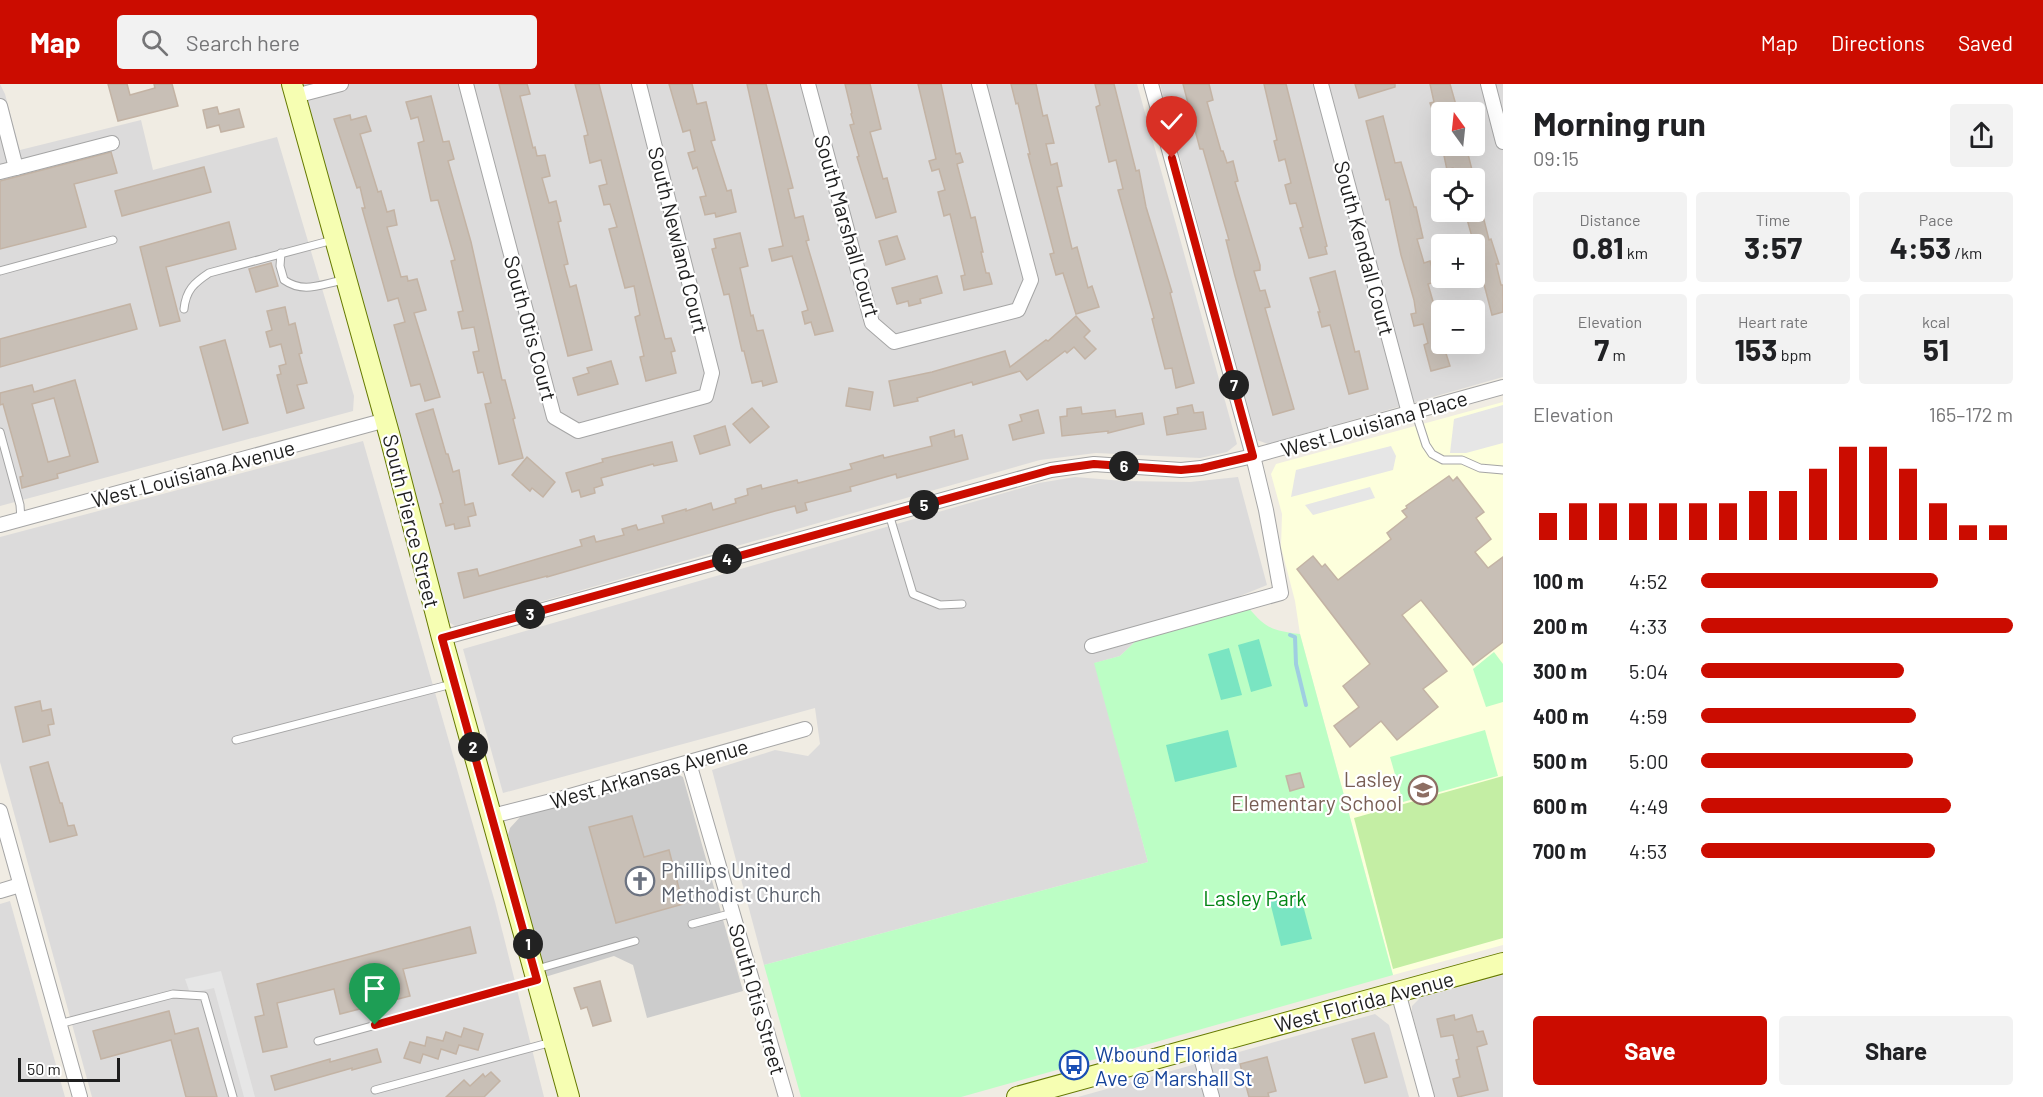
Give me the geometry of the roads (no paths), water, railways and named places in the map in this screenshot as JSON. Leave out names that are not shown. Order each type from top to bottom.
[{"type":"street","points":[[294,90],[341,84]]},
{"type":"street","name":"South Otis Court","points":[[466,84],[554,417],[578,431],[706,396]]},
{"type":"street","name":"South Newland Court","points":[[639,84],[712,373],[706,396]]},
{"type":"street","name":"South Marshall Court","points":[[808,84],[872,322],[894,342],[1018,310],[1031,280],[980,84]]},
{"type":"street","points":[[1092,646],[1281,594],[1266,510],[1253,456],[1151,84]]},
{"type":"street","name":"South Kendall Court","points":[[1322,84],[1412,412]]},
{"type":"street","points":[[1488,84],[1503,142]]},
{"type":"street","name":"South Pierce Street","points":[[294,90],[386,420],[442,638],[569,1097]]},
{"type":"street","points":[[0,106],[16,168]]},
{"type":"street","points":[[0,172],[112,143]]},
{"type":"street","name":"West Louisiana Place","points":[[442,638],[1051,470],[1094,464],[1181,470],[1202,468],[1503,387]]},
{"type":"street","name":"West Louisiana Avenue","points":[[0,525],[386,420]]},
{"type":"street","name":"West Arkansas Avenue","points":[[492,816],[689,763],[804,729]]},
{"type":"street","name":"South Otis Street","points":[[689,763],[786,1097]]},
{"type":"street","points":[[0,811],[80,1097]]},
{"type":"street","points":[[0,891],[20,885]]},
{"type":"street","name":"West Florida Avenue","points":[[1017,1097],[1503,963]]},
{"type":"street","points":[[1398,992],[1427,1097]]},
{"type":"street","points":[[1198,1047],[1212,1097]]},
{"type":"lane","points":[[184,309],[185,296],[189,290],[209,273],[335,239]]},
{"type":"lane","points":[[0,271],[113,240]]},
{"type":"lane","points":[[281,253],[280,266],[284,280],[295,288],[306,288],[346,279]]},
{"type":"lane","points":[[1412,412],[1426,446],[1432,454],[1443,460],[1462,460],[1480,468],[1503,470]]},
{"type":"lane","points":[[0,432],[20,504],[21,519]]},
{"type":"lane","points":[[889,514],[913,594],[940,605],[962,604]]},
{"type":"lane","points":[[236,740],[455,683]]},
{"type":"lane","points":[[693,924],[733,913]]},
{"type":"lane","points":[[318,1041],[536,975],[635,940]]},
{"type":"lane","points":[[59,1024],[173,994],[204,996],[232,1097]]},
{"type":"lane","points":[[375,1090],[554,1042]]},
{"type":"waterway","points":[[1290,635],[1295,637],[1296,664],[1306,705]]},
{"type":"place","name":"Lasley Elementary School","points":[[1423,790]]},
{"type":"place","name":"Phillips United Methodist Church","points":[[640,881]]},
{"type":"place","name":"Wbound Florida Ave @ Marshall St","points":[[1074,1065]]},
{"type":"park label","name":"Lasley Park","points":[[1255,897]]}]
